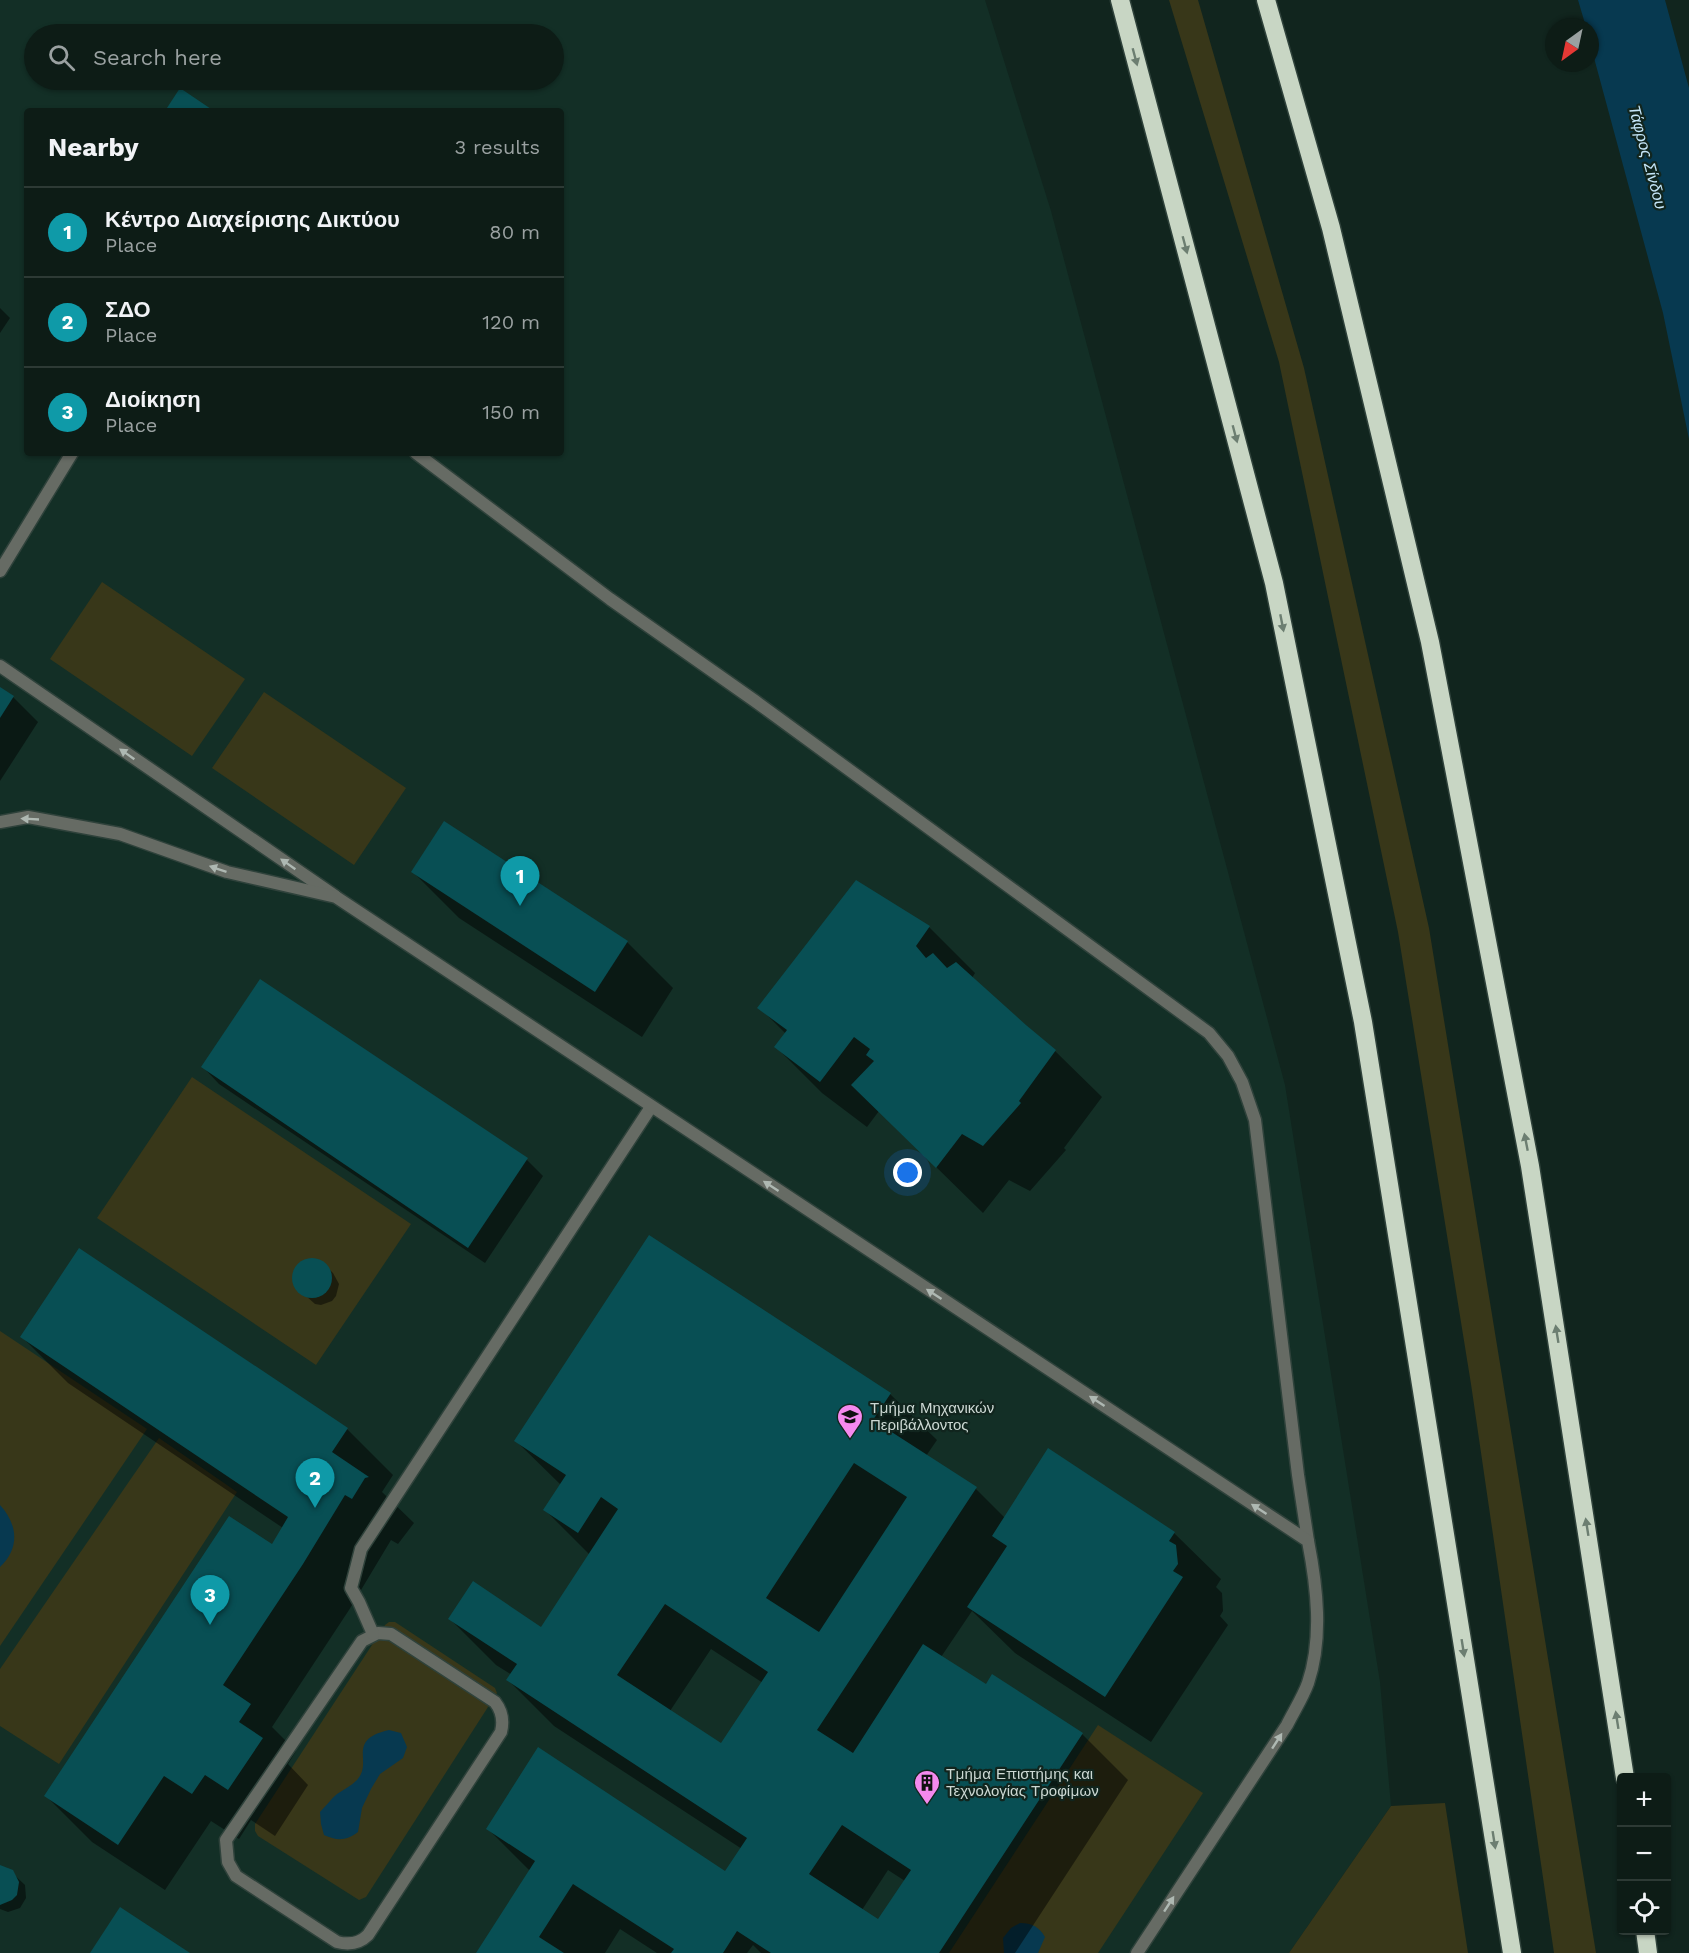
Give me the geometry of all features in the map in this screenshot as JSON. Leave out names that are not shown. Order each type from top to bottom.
[{"type":"highway","points":[[1120,0],[1274,583],[1363,1022],[1512,1953]]},
{"type":"highway","points":[[1266,0],[1331,228],[1430,642],[1530,1166],[1624,1773]]},
{"type":"highway","points":[[1646,1935],[1648,1953]]},
{"type":"street","points":[[0,571],[70,456]]},
{"type":"street","points":[[420,456],[610,599],[755,701],[1209,1033],[1228,1056],[1242,1082],[1255,1120],[1298,1475],[1315,1576],[1316,1653],[1307,1685],[1287,1725],[1137,1953]]},
{"type":"street","points":[[0,666],[336,897],[1308,1541]]},
{"type":"street","points":[[0,822],[28,817],[120,834],[227,872],[336,897]]},
{"type":"street","points":[[373,1634],[351,1588],[361,1549],[651,1107]]},
{"type":"street","points":[[373,1634],[391,1634],[495,1702],[501,1711],[502,1725],[501,1732],[368,1935],[354,1943],[343,1943],[338,1942],[236,1876],[230,1867],[226,1840],[362,1641],[373,1634]]},
{"type":"shaded area","points":[[0,0],[985,0],[1051,211],[1285,1085],[1380,1682],[1391,1806],[1289,1953],[0,1953]]},
{"type":"shaded area","points":[[1169,0],[1198,0],[1304,368],[1429,928],[1596,1953],[1554,1953],[1471,1384],[1398,932],[1279,362]]},
{"type":"shaded area","points":[[102,582],[245,679],[192,756],[50,659]]},
{"type":"shaded area","points":[[264,692],[406,788],[354,865],[212,768]]},
{"type":"shaded area","points":[[192,1077],[411,1224],[316,1365],[97,1218]]},
{"type":"shaded area","points":[[0,1331],[147,1429],[0,1646]]},
{"type":"shaded area","points":[[159,1438],[237,1492],[59,1764],[0,1726],[0,1669]]},
{"type":"shaded area","points":[[389,1622],[395,1622],[495,1688],[497,1693],[366,1897],[359,1900],[258,1836],[255,1824]]},
{"type":"shaded area","points":[[1098,1725],[1203,1793],[1098,1953],[949,1953]]},
{"type":"shaded area","points":[[1445,1803],[1468,1953],[1289,1953],[1391,1806]]},
{"type":"water","name":"Τάφρος Σίνδου","points":[[1578,0],[1665,0],[1689,88],[1689,439],[1663,313],[1598,72],[1599,18],[1583,18]]},
{"type":"water","points":[[0,1505],[13,1528],[14,1544],[0,1567]]},
{"type":"water","points":[[389,1730],[401,1733],[407,1747],[403,1758],[380,1774],[371,1789],[362,1808],[358,1832],[341,1839],[324,1835],[320,1812],[337,1794],[357,1780],[363,1766],[364,1745],[368,1739]]},
{"type":"water","points":[[1020,1923],[1035,1926],[1045,1937],[1038,1953],[1004,1953],[1003,1938],[1011,1928]]},
{"type":"building","points":[[179,90],[183,90],[210,108],[167,108]]},
{"type":"building","points":[[0,687],[14,696],[0,718]]},
{"type":"building","points":[[444,821],[628,941],[595,992],[411,872]]},
{"type":"building","points":[[856,880],[930,926],[916,946],[926,958],[933,953],[947,968],[956,962],[1056,1050],[1019,1101],[1021,1103],[983,1146],[962,1134],[936,1168],[851,1085],[874,1061],[866,1055],[870,1049],[854,1037],[820,1082],[774,1047],[787,1030],[757,1008]]},
{"type":"building","points":[[260,979],[528,1158],[468,1248],[201,1067]]},
{"type":"building","points":[[649,1235],[891,1393],[873,1420],[977,1487],[817,1730],[853,1753],[923,1644],[986,1684],[992,1674],[1083,1733],[939,1953],[771,1953],[737,1931],[723,1953],[671,1953],[674,1949],[573,1884],[539,1937],[564,1953],[476,1953],[535,1861],[486,1829],[538,1747],[725,1871],[747,1838],[506,1680],[517,1664],[448,1619],[473,1581],[541,1627],[618,1509],[601,1497],[578,1533],[543,1510],[566,1475],[514,1441]],"holes":[[[854,1463],[907,1497],[819,1632],[766,1598]],[[665,1604],[768,1672],[721,1743],[617,1675]],[[842,1825],[911,1870],[878,1919],[809,1874]]]},
{"type":"building","points":[[79,1248],[348,1428],[332,1452],[369,1477],[365,1478],[352,1499],[345,1495],[303,1564],[223,1685],[251,1704],[239,1722],[263,1738],[228,1790],[205,1775],[192,1794],[164,1776],[118,1845],[44,1796],[229,1516],[272,1544],[288,1517],[20,1337]]},
{"type":"building","points":[[312,1258],[326,1264],[332,1278],[326,1292],[312,1298],[298,1292],[292,1278],[298,1264]]},
{"type":"building","points":[[1048,1448],[1175,1532],[1169,1541],[1176,1545],[1178,1564],[1173,1571],[1183,1577],[1105,1697],[967,1607],[1007,1546],[992,1536]]},
{"type":"building","points":[[0,1865],[13,1870],[19,1882],[17,1895],[0,1905]]},
{"type":"building","points":[[120,1907],[190,1953],[90,1953]]},
{"type":"place","name":"Κέντρο Διαχείρισης Δικτύου","points":[[520,906]]},
{"type":"place","name":"Τμήμα Μηχανικών Περιβάλλοντος","points":[[850,1440]]},
{"type":"place","name":"ΣΔΟ","points":[[315,1508]]},
{"type":"place","name":"Διοίκηση","points":[[210,1625]]},
{"type":"place","name":"Τμήμα Επιστήμης και Τεχνολογίας Τροφίμων","points":[[927,1806]]}]
